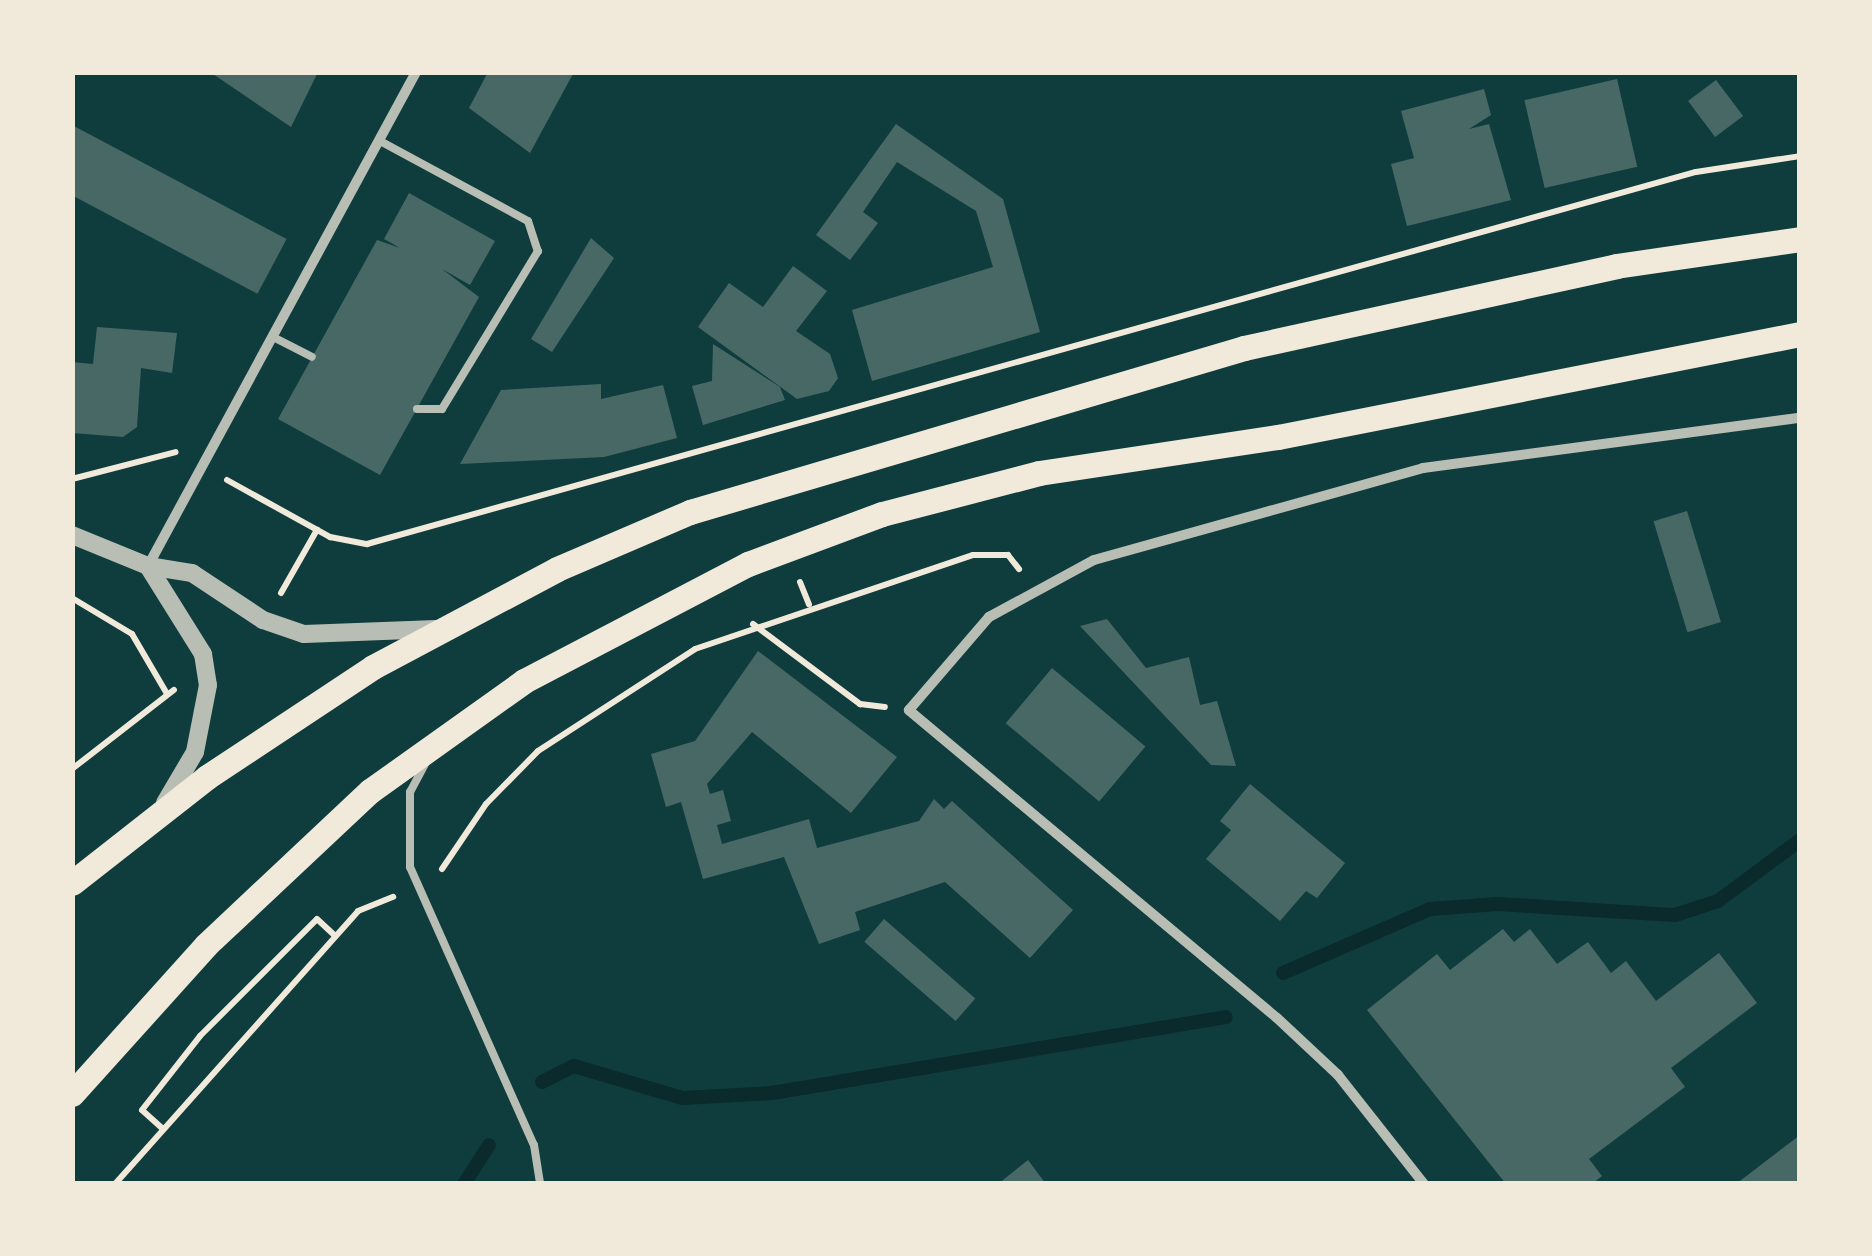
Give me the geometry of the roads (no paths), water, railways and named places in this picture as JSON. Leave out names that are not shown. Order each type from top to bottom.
[{"type":"main road","points":[[72,883],[158,814],[437,629],[690,512],[953,427],[1390,314],[1800,239]]},
{"type":"main road","points":[[72,1094],[262,890],[438,740],[647,612],[900,509],[1039,473],[1278,437],[1800,334]]},
{"type":"street","points":[[148,566],[277,339],[416,72]]},
{"type":"street","points":[[1424,1184],[1289,1030],[909,710],[960,641],[1032,588],[1094,560],[1423,468],[1800,418]]},
{"type":"street","points":[[72,535],[148,566],[192,572],[263,620],[304,634],[437,629]]},
{"type":"street","points":[[148,566],[202,654],[209,701],[195,752],[158,814]]},
{"type":"lane","points":[[380,141],[528,221],[538,252],[442,409],[417,409]]},
{"type":"lane","points":[[277,339],[312,357]]},
{"type":"lane","points":[[438,740],[410,792],[405,832],[418,886],[534,1145],[540,1184]]},
{"type":"waterway","points":[[1283,973],[1430,909],[1498,904],[1675,915],[1718,901],[1800,840]]},
{"type":"waterway","points":[[542,1082],[574,1066],[683,1098],[772,1093],[1226,1017]]},
{"type":"waterway","points":[[464,1184],[489,1145]]}]
